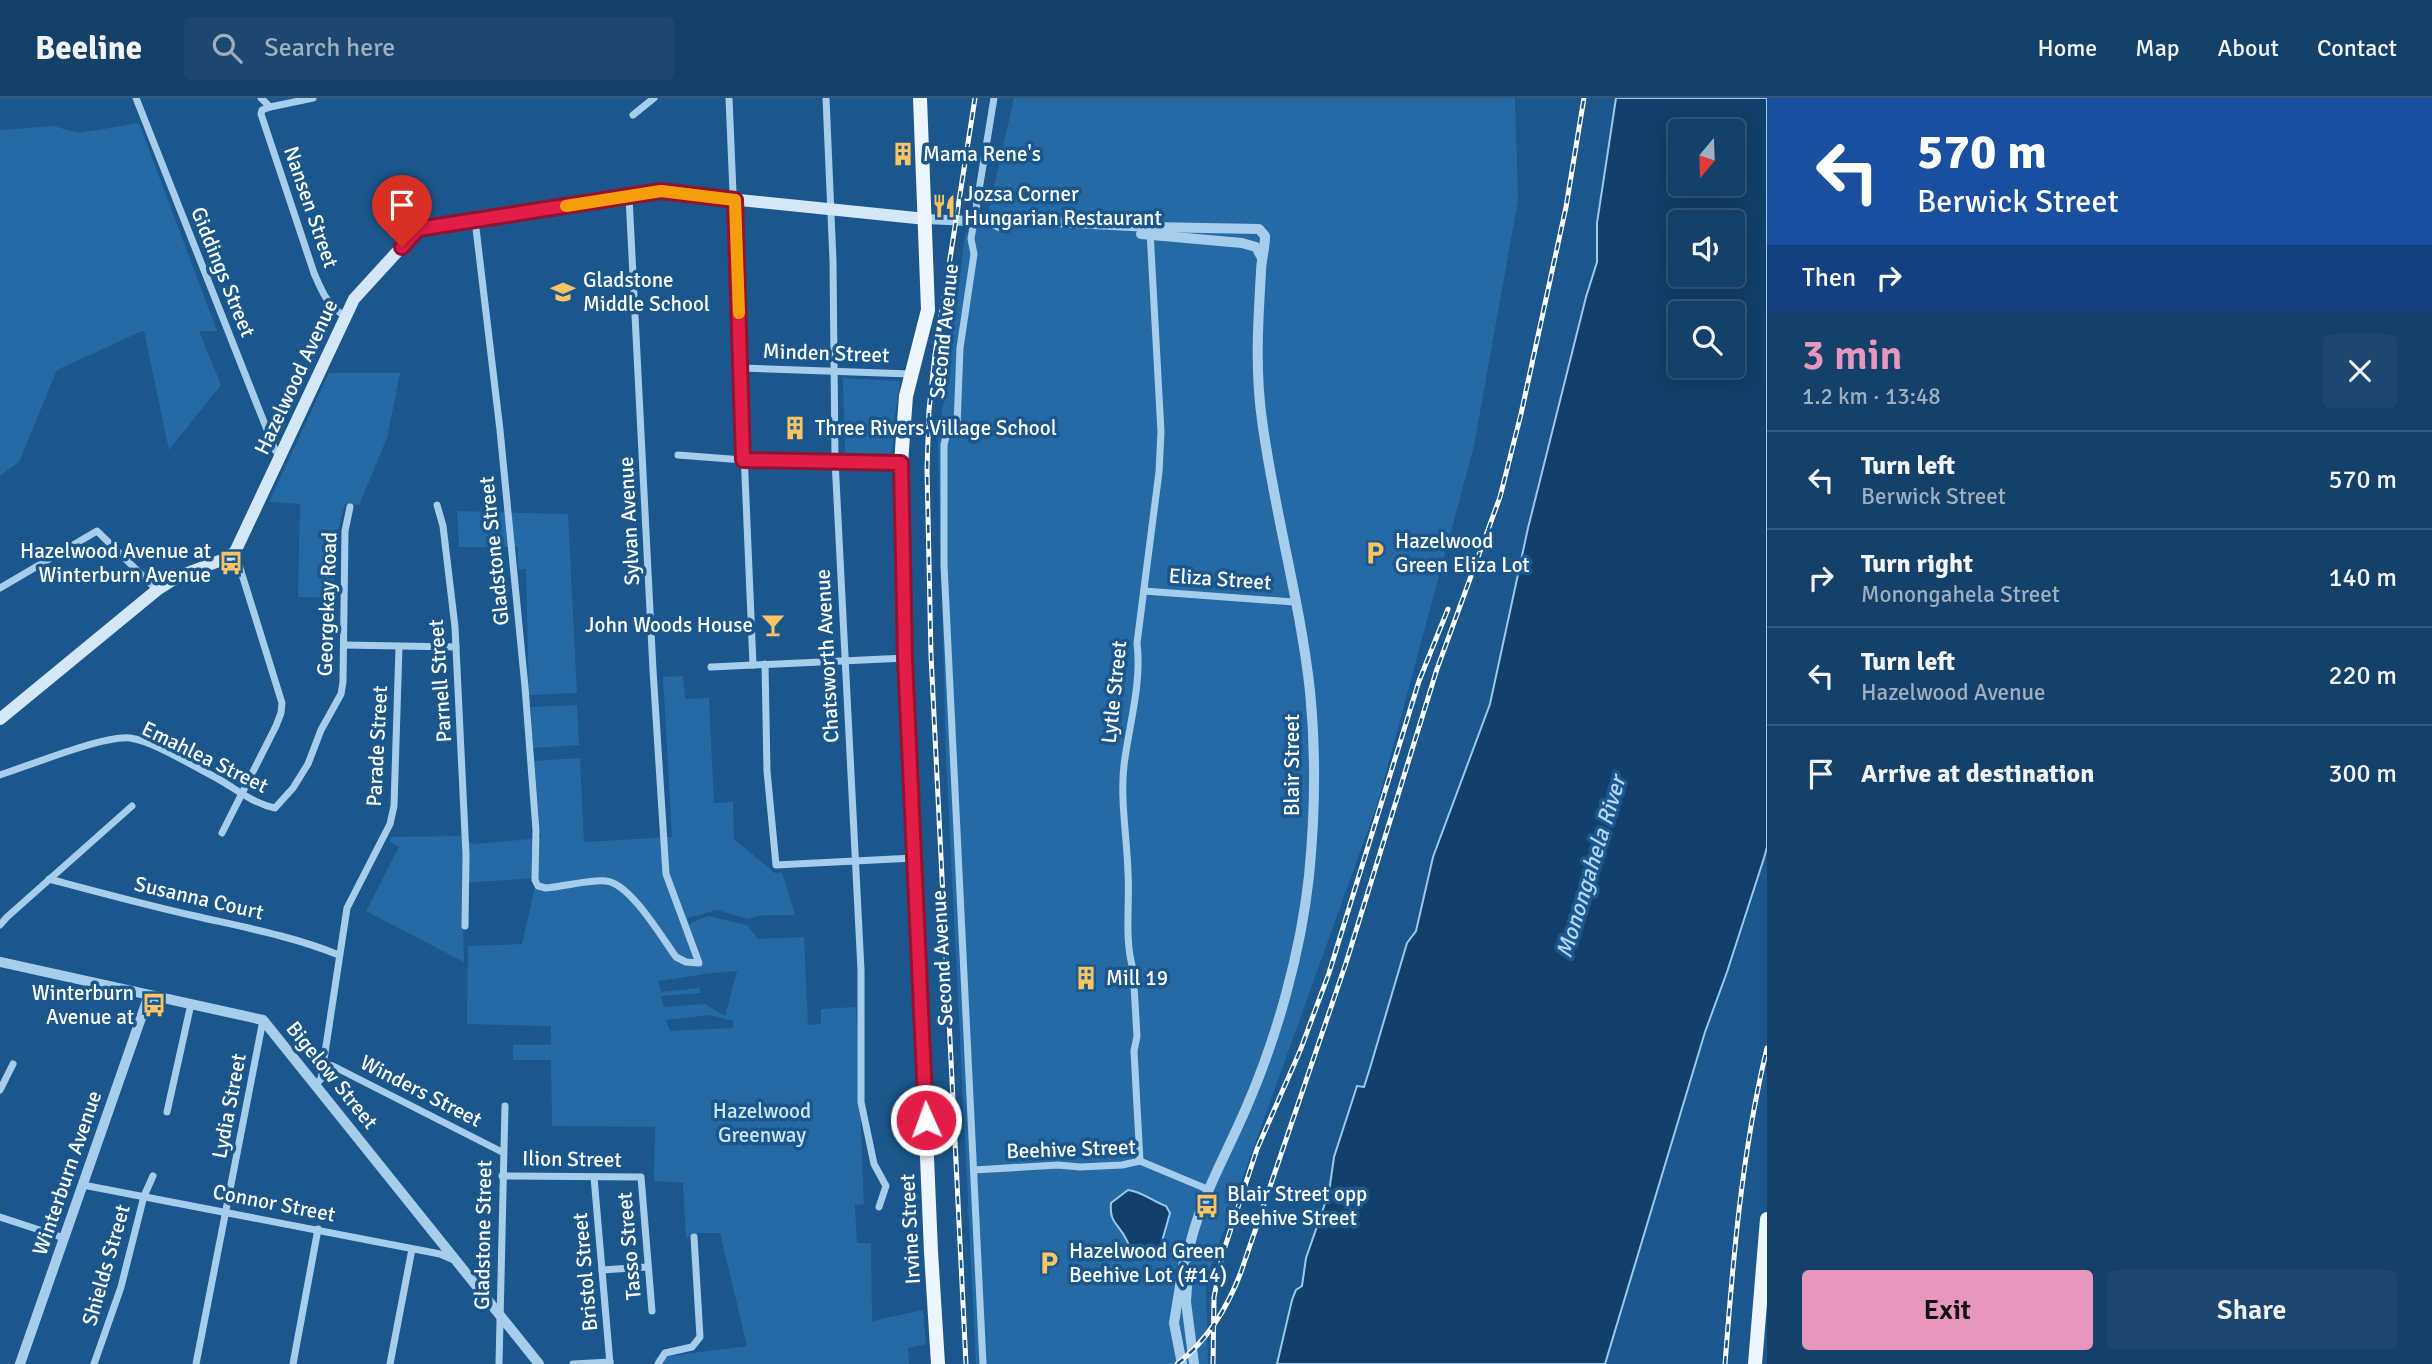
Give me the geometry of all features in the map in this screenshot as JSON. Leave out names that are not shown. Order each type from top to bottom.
[{"type":"main road","name":"Second Avenue","points":[[919,98],[928,298]]},
{"type":"main road","name":"Hazelwood Avenue","points":[[234,552],[354,299],[418,229],[661,191],[926,219]]},
{"type":"main road","name":"Irvine Street","points":[[928,298],[926,324],[910,374],[903,417],[901,463],[905,658],[931,1252],[939,1364]]},
{"type":"main road","points":[[0,719],[157,590],[179,576],[222,560],[234,552]]},
{"type":"main road","points":[[1755,1364],[1767,1219]]},
{"type":"street","name":"Giddings Street","points":[[136,98],[280,457]]},
{"type":"street","points":[[261,98],[270,107],[313,98]]},
{"type":"street","points":[[633,115],[654,98]]},
{"type":"street","points":[[729,98],[753,665]]},
{"type":"street","name":"Chatsworth Avenue","points":[[826,98],[833,261],[835,460],[861,970],[861,1102],[874,1164],[886,1186],[879,1207]]},
{"type":"street","name":"Second Avenue","points":[[983,1364],[944,565],[944,445],[947,432],[957,426],[960,348],[974,254],[971,239],[994,98]]},
{"type":"street","name":"Nansen Street","points":[[270,107],[262,110],[261,114],[314,273],[323,292],[339,313],[345,315]]},
{"type":"street","name":"Sylvan Avenue","points":[[535,880],[538,886],[546,888],[606,881],[617,884],[632,897],[676,957],[686,962],[699,963],[666,874],[629,197]]},
{"type":"street","name":"Hazelwood Avenue","points":[[926,219],[993,222],[998,219],[1150,230],[1242,243],[1259,251]]},
{"type":"street","name":"Gladstone Street","points":[[475,220],[500,430],[525,687],[536,830],[535,880]]},
{"type":"street","name":"Hazelwood Avenue","points":[[1150,230],[1256,230]]},
{"type":"street","name":"Lytle Street","points":[[1140,1161],[1133,969],[1130,959],[1127,897],[1129,877],[1122,780],[1136,684],[1139,657],[1137,643],[1161,432],[1150,230]]},
{"type":"street","name":"Blair Street","points":[[1182,1364],[1174,1323],[1184,1261],[1207,1189],[1247,1107],[1273,1038],[1288,982],[1308,878],[1313,808],[1312,713],[1262,420],[1258,374],[1259,251],[1264,251],[1265,236],[1262,231],[1256,230]]},
{"type":"street","name":"Minden Street","points":[[741,368],[910,374]]},
{"type":"street","points":[[678,455],[743,460],[901,463]]},
{"type":"street","name":"Parnell Street","points":[[437,505],[443,526],[456,647],[466,855],[465,926]]},
{"type":"street","name":"Georgekay Road","points":[[275,808],[293,788],[308,764],[321,730],[341,694],[345,531],[350,507]]},
{"type":"street","points":[[0,588],[97,531],[157,590]]},
{"type":"street","points":[[222,833],[276,726],[282,704],[234,552]]},
{"type":"street","name":"Eliza Street","points":[[1144,592],[1294,602]]},
{"type":"street","points":[[344,645],[456,647]]},
{"type":"street","name":"Parade Street","points":[[316,1084],[321,1079],[347,908],[390,824],[394,806],[399,647]]},
{"type":"street","points":[[711,667],[905,658]]},
{"type":"street","points":[[765,664],[768,771],[776,865],[915,858]]},
{"type":"street","name":"Emahlea Street","points":[[0,775],[100,743],[131,738],[223,782],[262,806],[275,808]]},
{"type":"street","points":[[0,925],[132,806]]},
{"type":"street","name":"Susanna Court","points":[[49,879],[192,916],[308,942],[339,955]]},
{"type":"street","name":"Bigelow Street","points":[[0,962],[263,1020],[539,1364]]},
{"type":"street","name":"Winterburn Avenue","points":[[20,1364],[149,995]]},
{"type":"street","points":[[167,1112],[191,1004]]},
{"type":"street","name":"Lydia Street","points":[[196,1364],[263,1020]]},
{"type":"street","points":[[0,1090],[13,1064]]},
{"type":"street","name":"Winders Street","points":[[323,1064],[333,1066],[502,1152]]},
{"type":"street","name":"Gladstone Street","points":[[499,1364],[505,1106]]},
{"type":"street","name":"Beehive Street","points":[[974,1170],[1122,1165],[1140,1161],[1207,1189]]},
{"type":"street","name":"Shields Street","points":[[93,1364],[121,1287],[144,1196],[153,1176]]},
{"type":"street","name":"Ilion Street","points":[[502,1176],[641,1177]]},
{"type":"street","name":"Bristol Street","points":[[594,1177],[611,1363]]},
{"type":"street","name":"Tasso Street","points":[[641,1177],[652,1311]]},
{"type":"street","name":"Connor Street","points":[[83,1185],[440,1254],[457,1262]]},
{"type":"street","points":[[0,1217],[64,1238]]},
{"type":"street","points":[[293,1364],[318,1230]]},
{"type":"street","points":[[658,1364],[665,1353],[692,1347],[700,1337],[694,1237]]},
{"type":"street","points":[[390,1364],[412,1250]]},
{"type":"street","name":"Blair Street","points":[[1187,1258],[1186,1302],[1194,1364]]},
{"type":"street","points":[[602,1270],[647,1267]]},
{"type":"street","points":[[573,1364],[611,1363]]},
{"type":"green space","points":[[1014,98],[1515,98],[1518,200],[1474,446],[1378,802],[1206,1280],[1208,1364],[976,1364],[946,755],[938,444],[965,235],[988,213]]},
{"type":"green space","points":[[139,123],[217,331],[199,331],[221,385],[169,450],[142,331],[57,370],[19,462],[0,476],[0,130],[53,126],[79,133]]},
{"type":"green space","points":[[329,373],[400,373],[387,438],[359,505],[345,504],[335,541],[334,598],[298,597],[300,504],[269,502]]},
{"type":"green space","points":[[843,378],[900,381],[892,454],[845,454]]},
{"type":"green space","points":[[457,511],[568,514],[577,693],[529,695],[526,569],[518,569],[518,547],[459,547]]},
{"type":"green space","name":"Hazelwood Greenway","points":[[683,676],[685,699],[709,698],[714,803],[733,802],[734,839],[775,873],[782,872],[795,915],[763,915],[748,919],[717,910],[688,918],[689,924],[708,916],[747,925],[758,939],[804,937],[808,1025],[821,1024],[821,1009],[856,1007],[864,1204],[855,1205],[857,1243],[871,1243],[872,1321],[923,1310],[926,1344],[908,1348],[909,1364],[656,1364],[655,1358],[747,1346],[720,1233],[700,1233],[686,1238],[683,1183],[654,1181],[655,1127],[552,1126],[551,1060],[513,1060],[513,1045],[551,1045],[551,1026],[467,1024],[468,946],[522,944],[537,878],[462,883],[464,962],[366,911],[399,847],[389,841],[392,837],[460,836],[473,844],[541,838],[534,761],[580,758],[584,842],[672,837],[663,677]],"holes":[[[737,971],[725,1016],[705,1004],[664,1007],[661,996],[701,993],[699,988],[661,992],[658,981]],[[710,1015],[733,1021],[733,1028],[670,1031],[666,1020]]]},
{"type":"green space","points":[[577,705],[579,745],[533,748],[531,707]]},
{"type":"water","name":"Monongahela River","points":[[1616,98],[1767,98],[1767,847],[1764,858],[1705,1032],[1605,1364],[1277,1364],[1292,1300],[1296,1290],[1302,1286],[1306,1258],[1329,1192],[1334,1157],[1357,1086],[1364,1087],[1407,943],[1416,931],[1433,857],[1490,704],[1528,528],[1597,262],[1597,223]]},
{"type":"water","points":[[1128,1190],[1166,1206],[1170,1213],[1159,1252],[1132,1249],[1113,1219],[1111,1203]]},
{"type":"railway","points":[[966,1364],[931,655],[927,469],[929,410],[935,355],[975,98]]},
{"type":"railway","points":[[1177,1364],[1198,1345],[1215,1323],[1241,1272],[1346,963],[1437,669],[1500,497],[1566,207],[1584,98]]},
{"type":"railway","points":[[1213,1364],[1214,1297],[1223,1253],[1257,1149],[1300,1051],[1329,973],[1419,681],[1448,609]]},
{"type":"railway","points":[[1725,1364],[1745,1166],[1767,1048]]},
{"type":"slow traffic","points":[[566,206],[661,191],[735,200],[739,313]]},
{"type":"place","name":"Mama Rene's","points":[[903,154]]},
{"type":"place","name":"Jozsa Corner Hungarian Restaurant","points":[[944,206]]},
{"type":"place","name":"Gladstone Middle School","points":[[563,292]]},
{"type":"place","name":"Three Rivers Village School","points":[[795,428]]},
{"type":"place","name":"Hazelwood Green Eliza Lot","points":[[1375,553]]},
{"type":"place","name":"Hazelwood Avenue at Winterburn Avenue","points":[[231,563]]},
{"type":"place","name":"John Woods House","points":[[773,625]]},
{"type":"place","name":"Mill 19","points":[[1086,978]]},
{"type":"place","name":"Winterburn Avenue at","points":[[154,1005]]},
{"type":"place","name":"Blair Street opp Beehive Street","points":[[1207,1206]]},
{"type":"place","name":"Hazelwood Green Beehive Lot (#14)","points":[[1049,1263]]},
{"type":"route","points":[[402,247],[418,229],[661,191],[735,200],[743,460],[901,463],[905,658],[926,1120]]}]
